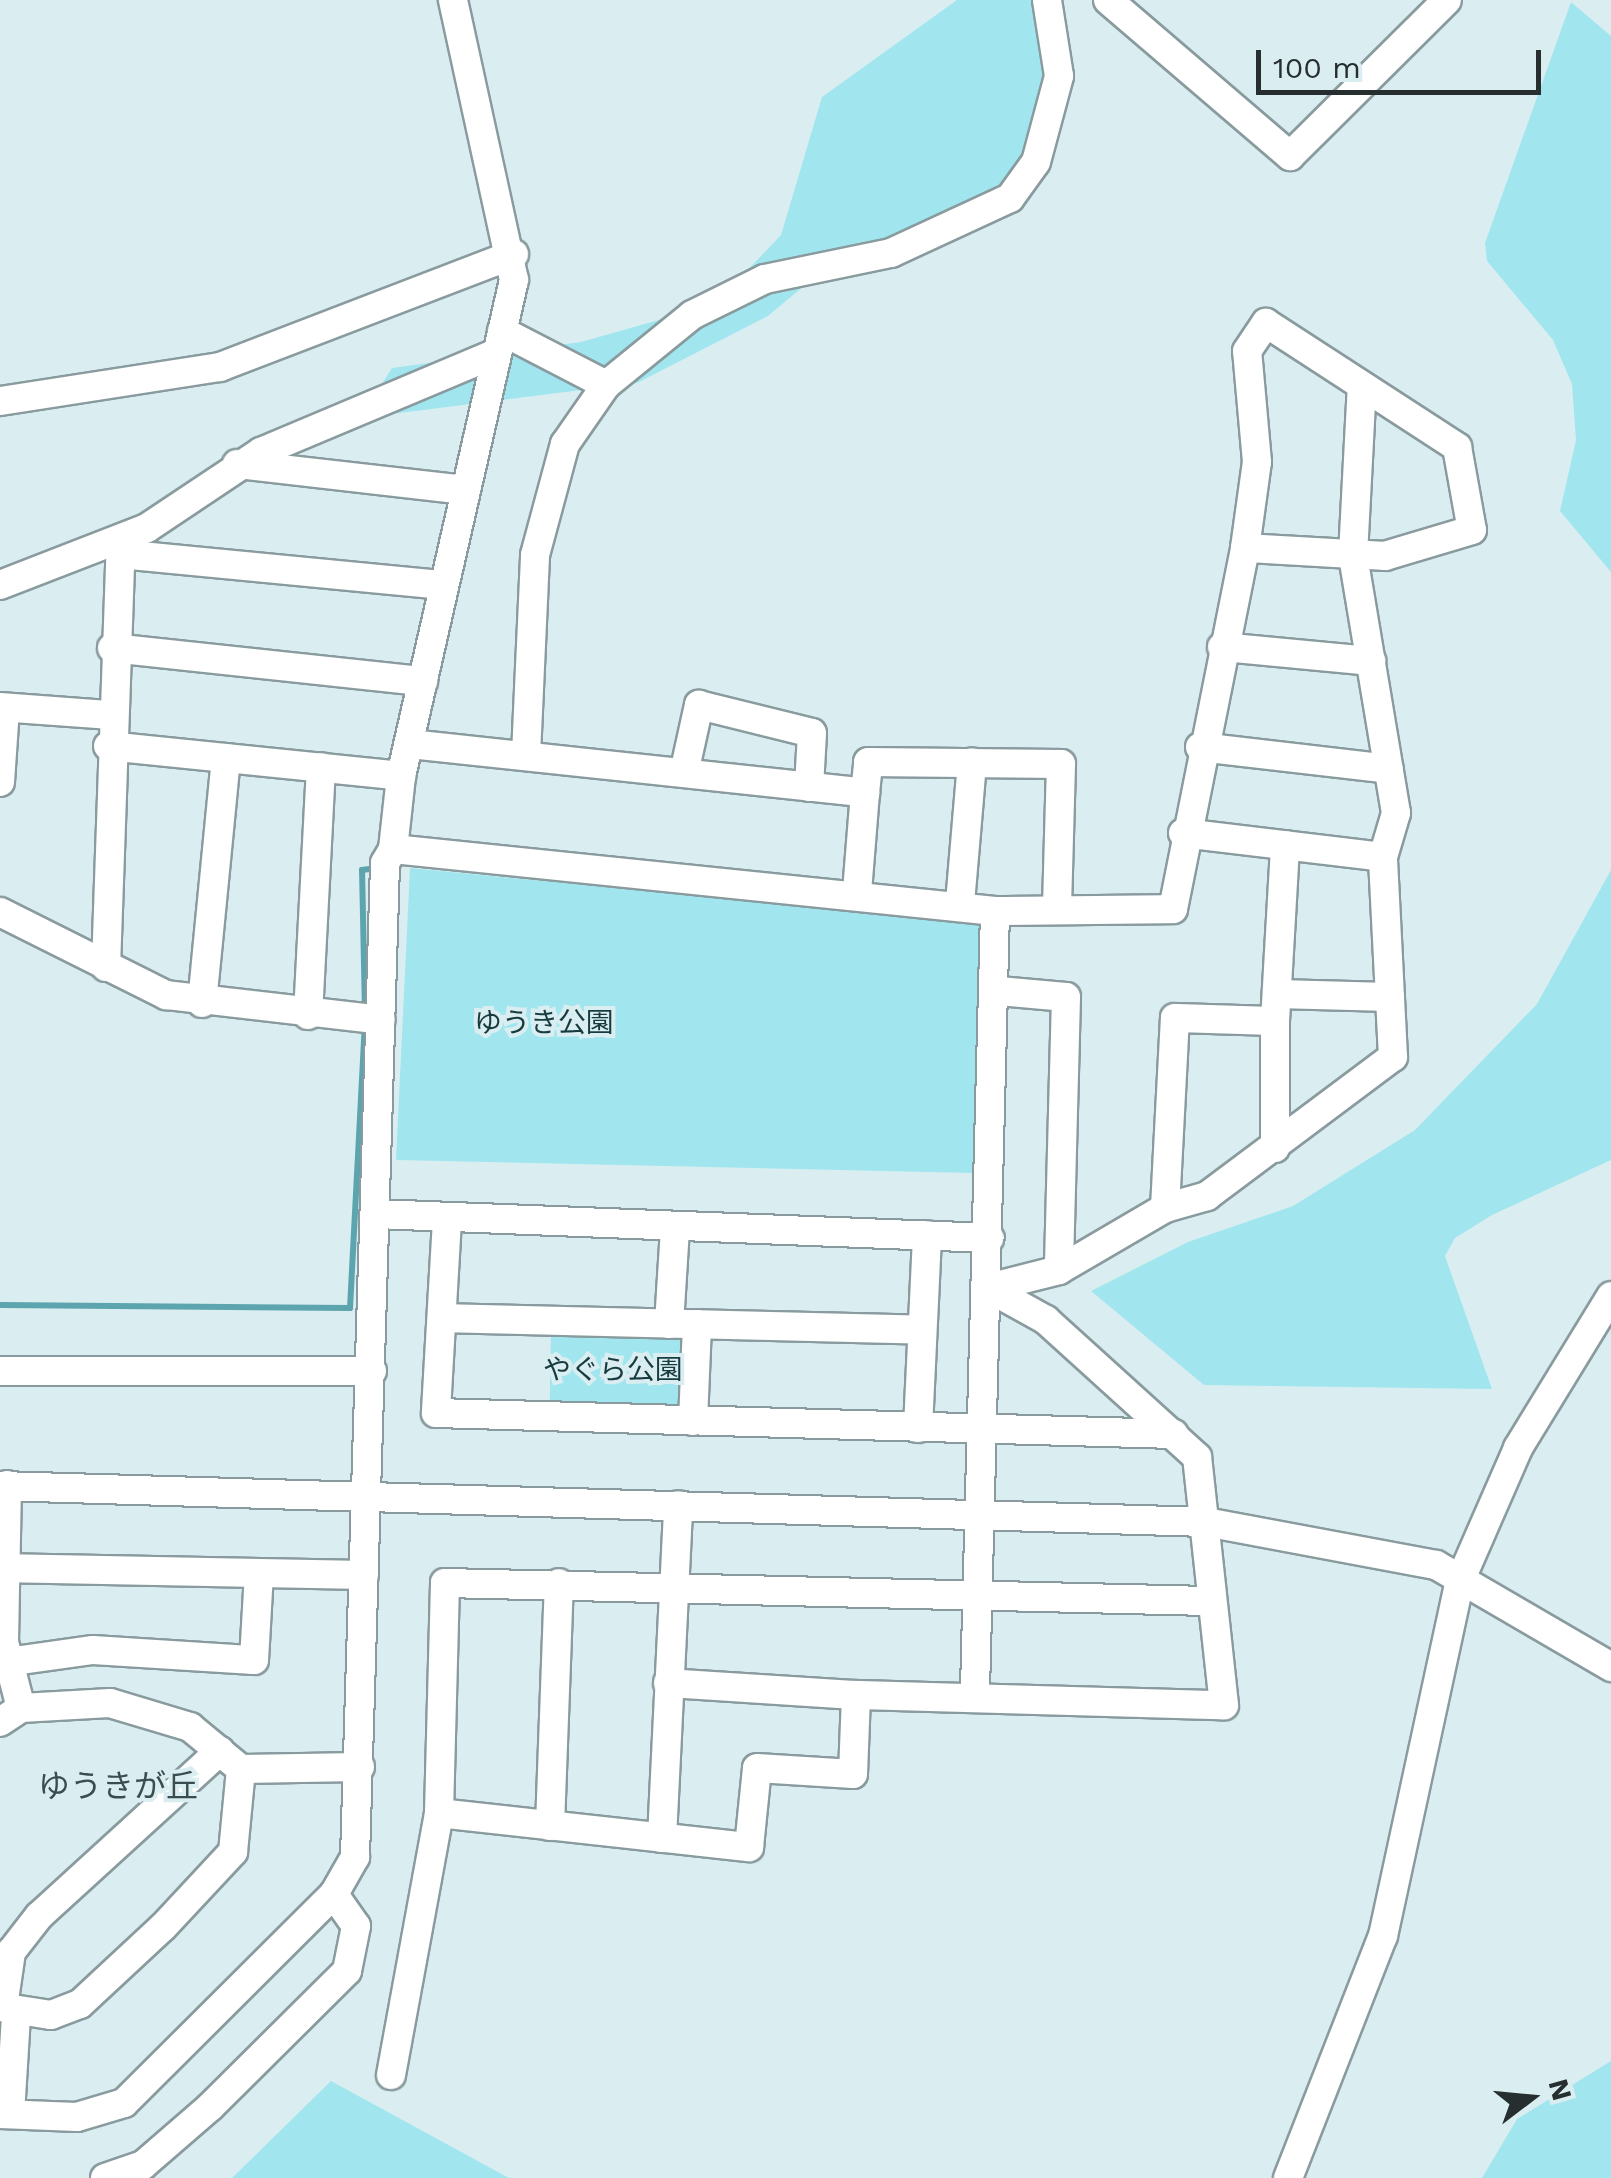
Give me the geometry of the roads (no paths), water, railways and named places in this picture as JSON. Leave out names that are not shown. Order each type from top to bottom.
[{"type":"street","points":[[230,1760],[39,1916],[12,1952],[6,2010],[5,2114],[77,2117],[124,2103],[334,1894],[355,1857],[381,1020],[393,849],[401,776],[499,342],[514,254],[452,0]]},
{"type":"street","points":[[461,34],[464,0]]},
{"type":"street","points":[[526,755],[535,555],[566,444],[606,385],[692,315],[766,279],[890,252],[1010,198],[1036,162],[1059,76],[1046,0]]},
{"type":"street","points":[[1108,0],[1290,156],[1448,0]]},
{"type":"street","points":[[0,401],[220,367],[514,254]]},
{"type":"street","points":[[393,849],[857,892],[960,903],[995,911],[1173,909],[1183,833],[1245,548],[1257,462],[1247,351],[1266,323],[1457,447],[1472,530],[1385,556],[1245,548]]},
{"type":"street","points":[[0,585],[121,546],[237,464],[499,342],[606,385]]},
{"type":"street","points":[[988,1288],[1059,1270],[1165,1208],[1207,1196],[1394,1056],[1383,858],[1396,813],[1353,554],[1362,386]]},
{"type":"street","points":[[237,464],[466,490]]},
{"type":"street","points":[[121,546],[444,585]]},
{"type":"street","points":[[106,967],[108,715],[121,546]]},
{"type":"street","points":[[1222,647],[1371,660]]},
{"type":"street","points":[[112,648],[423,682]]},
{"type":"street","points":[[684,773],[699,705],[812,733],[809,787]]},
{"type":"street","points":[[0,782],[2,708],[108,715]]},
{"type":"street","points":[[410,744],[866,793]]},
{"type":"street","points":[[108,746],[401,776]]},
{"type":"street","points":[[1200,747],[1389,769]]},
{"type":"street","points":[[202,1003],[226,758]]},
{"type":"street","points":[[857,892],[868,762],[1061,764],[1057,910]]},
{"type":"street","points":[[960,903],[972,763]]},
{"type":"street","points":[[308,1015],[321,767]]},
{"type":"street","points":[[1183,833],[1383,858]]},
{"type":"street","points":[[1276,1148],[1276,1007],[1285,845]]},
{"type":"street","points":[[975,1692],[999,991],[995,911]]},
{"type":"street","points":[[0,912],[106,967],[202,1003],[381,1020]]},
{"type":"street","points":[[999,991],[1066,997],[1059,1270]]},
{"type":"street","points":[[1165,1208],[1175,1018],[1390,997]]},
{"type":"street","points":[[376,1214],[675,1229],[990,1238]]},
{"type":"street","points":[[447,1220],[436,1413],[1174,1434]]},
{"type":"street","points":[[675,1229],[693,1420]]},
{"type":"street","points":[[918,1428],[927,1235]]},
{"type":"street","points":[[668,1683],[856,1695],[975,1692],[1146,1708],[1224,1704],[1197,1457],[1046,1320],[988,1288]]},
{"type":"street","points":[[1288,2178],[1383,1936],[1460,1580],[1518,1448],[1611,1296]]},
{"type":"street","points":[[442,1318],[922,1330]]},
{"type":"street","points":[[0,1370],[372,1371]]},
{"type":"street","points":[[360,1767],[230,1760],[153,1710],[66,1700],[10,1715],[4,1662],[4,1485],[1206,1522],[1436,1565],[1611,1666]]},
{"type":"street","points":[[662,1838],[678,1505]]},
{"type":"street","points":[[2,1568],[364,1575]]},
{"type":"street","points":[[4,1662],[93,1650],[254,1660],[259,1574]]},
{"type":"street","points":[[550,1826],[559,1583]]},
{"type":"street","points":[[391,2075],[439,1813],[446,1584],[672,1583],[1212,1601]]},
{"type":"street","points":[[439,1813],[749,1847],[758,1768],[853,1774],[856,1695]]},
{"type":"street","points":[[6,2010],[80,2004],[216,1874],[233,1852],[230,1760]]},
{"type":"street","points":[[105,2178],[142,2165],[210,2108],[347,1971],[356,1926],[334,1894]]},
{"type":"waterway","points":[[365,1012],[362,870],[377,868]]},
{"type":"waterway","points":[[0,1305],[350,1308],[365,1024]]},
{"type":"district","name":"ゆうきが丘","points":[[118,1786]]},
{"type":"park label","name":"ゆうき公園","points":[[544,1023]]},
{"type":"park label","name":"やぐら公園","points":[[613,1370]]}]
